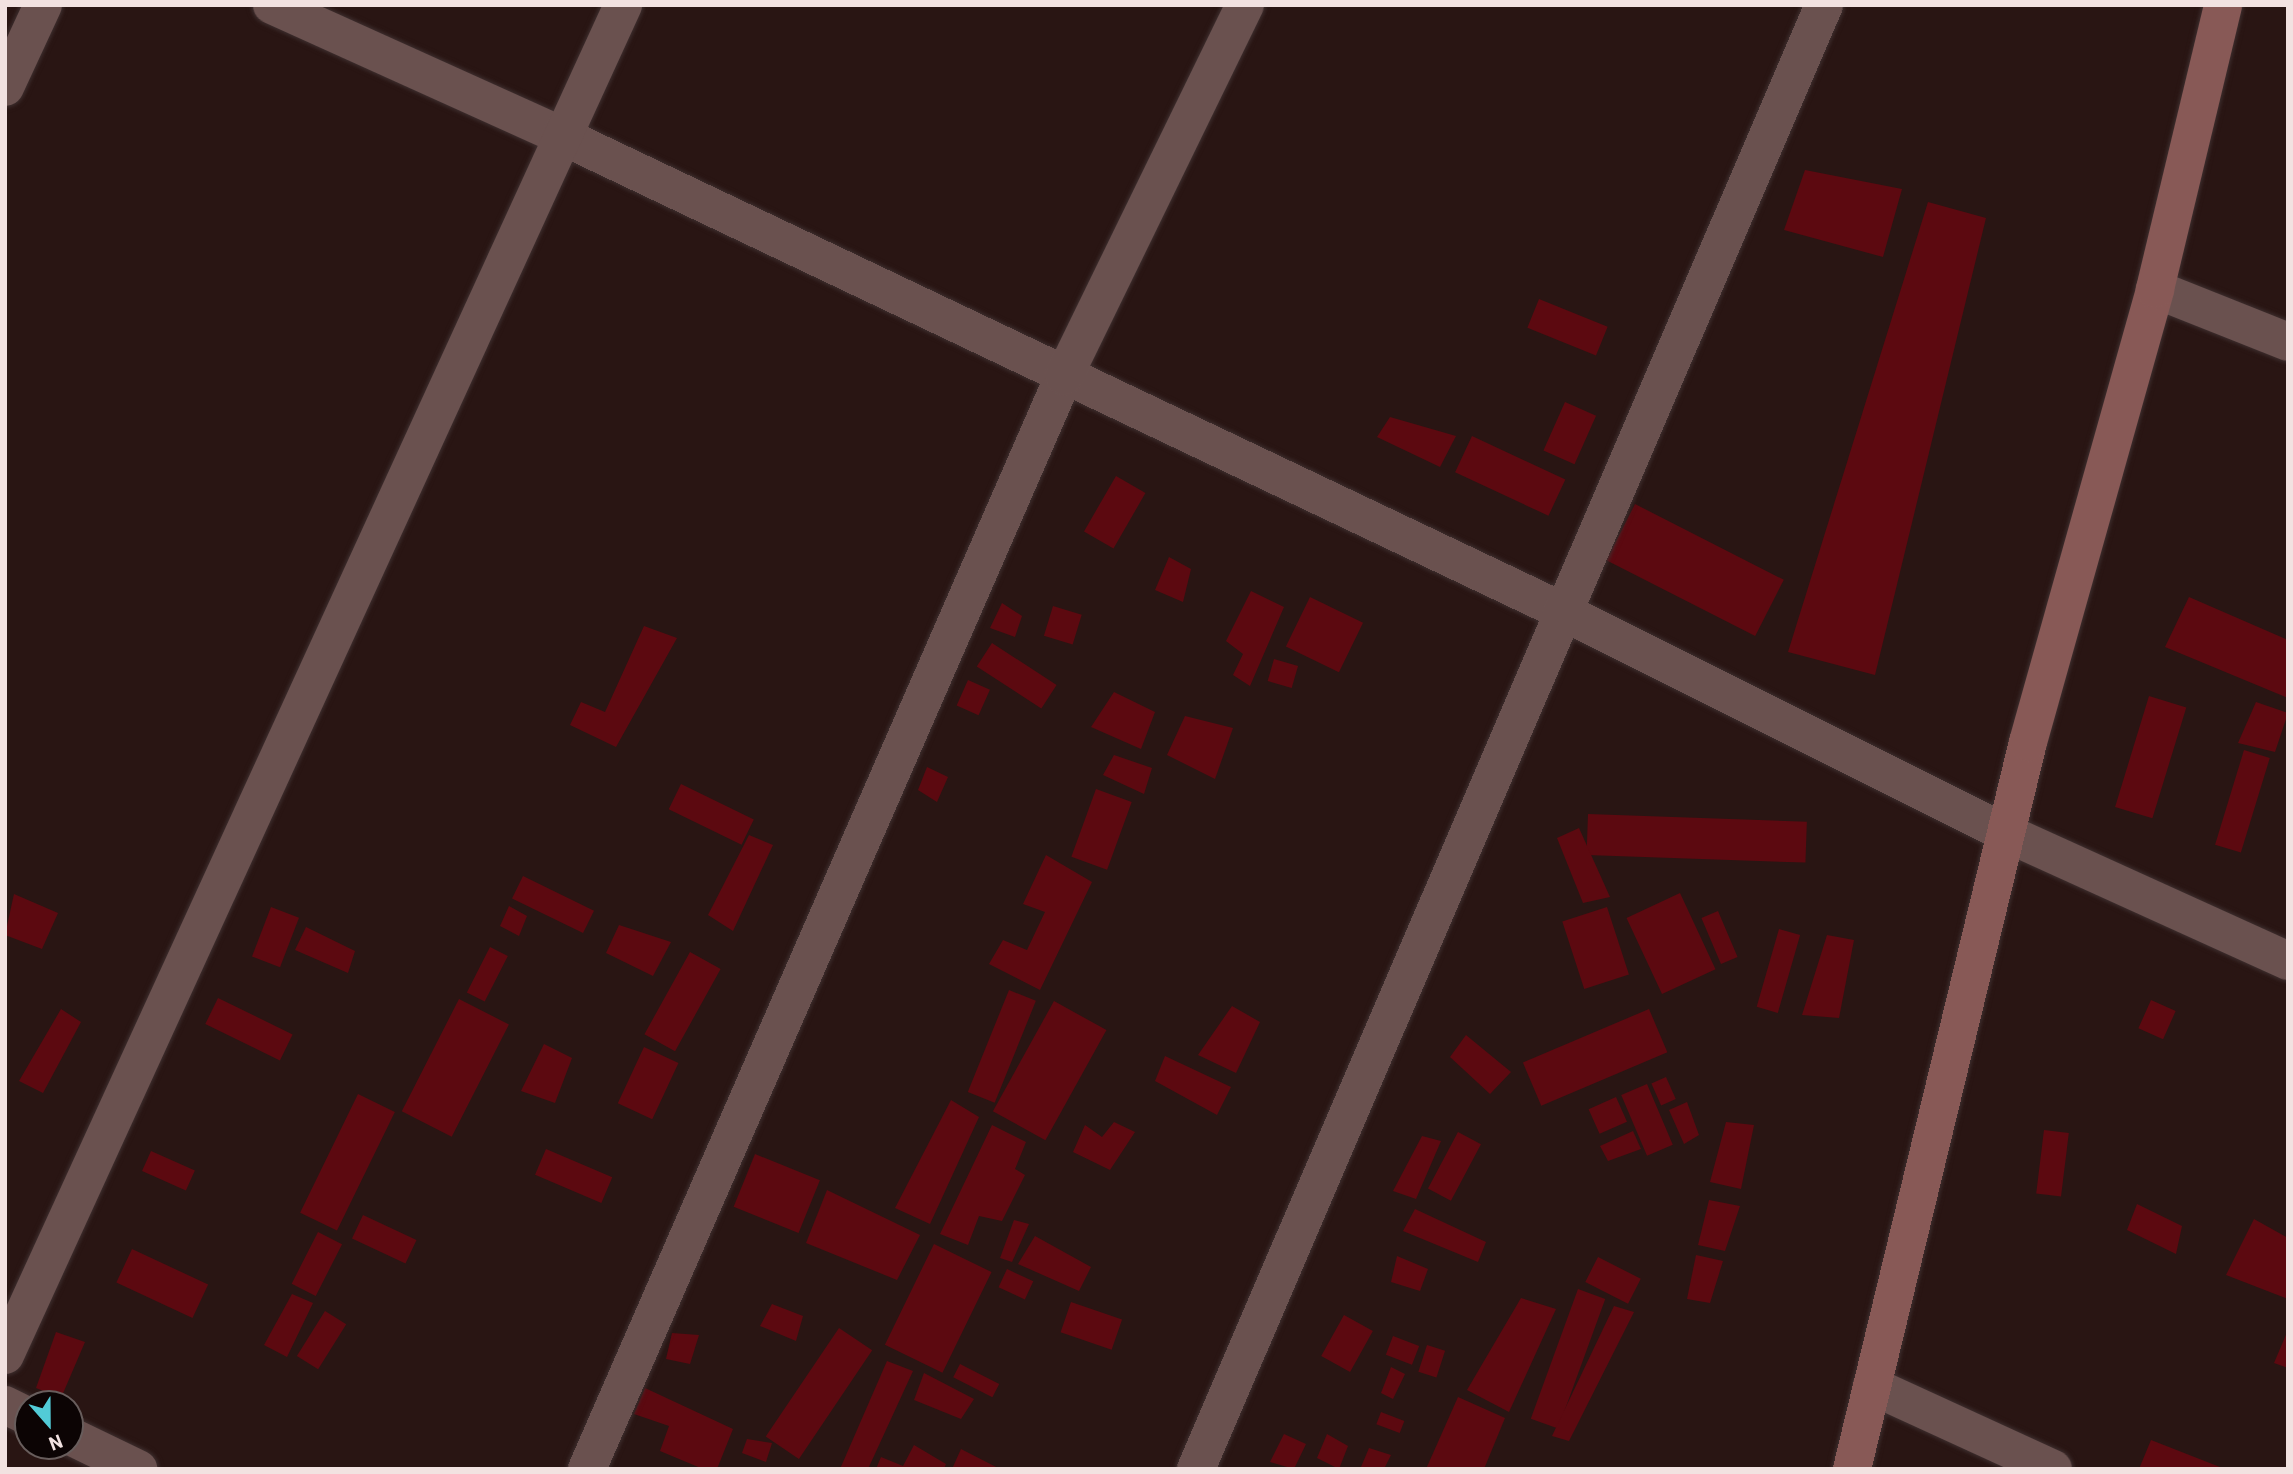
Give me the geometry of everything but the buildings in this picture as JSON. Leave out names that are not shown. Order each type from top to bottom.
[{"type":"street","points":[[5,87],[43,5]]},
{"type":"street","points":[[272,5],[560,135],[1562,611],[2006,834],[2288,961]]},
{"type":"street","points":[[5,1355],[560,135],[623,5]]},
{"type":"street","points":[[587,1469],[1064,376],[1245,5]]},
{"type":"street","points":[[1196,1469],[1824,5]]},
{"type":"street","points":[[1852,1469],[2006,834],[2155,289],[2224,5]]},
{"type":"street","points":[[2155,289],[2288,342]]},
{"type":"street","points":[[1872,1386],[2053,1469]]},
{"type":"street","points":[[84,1443],[138,1469]]}]
